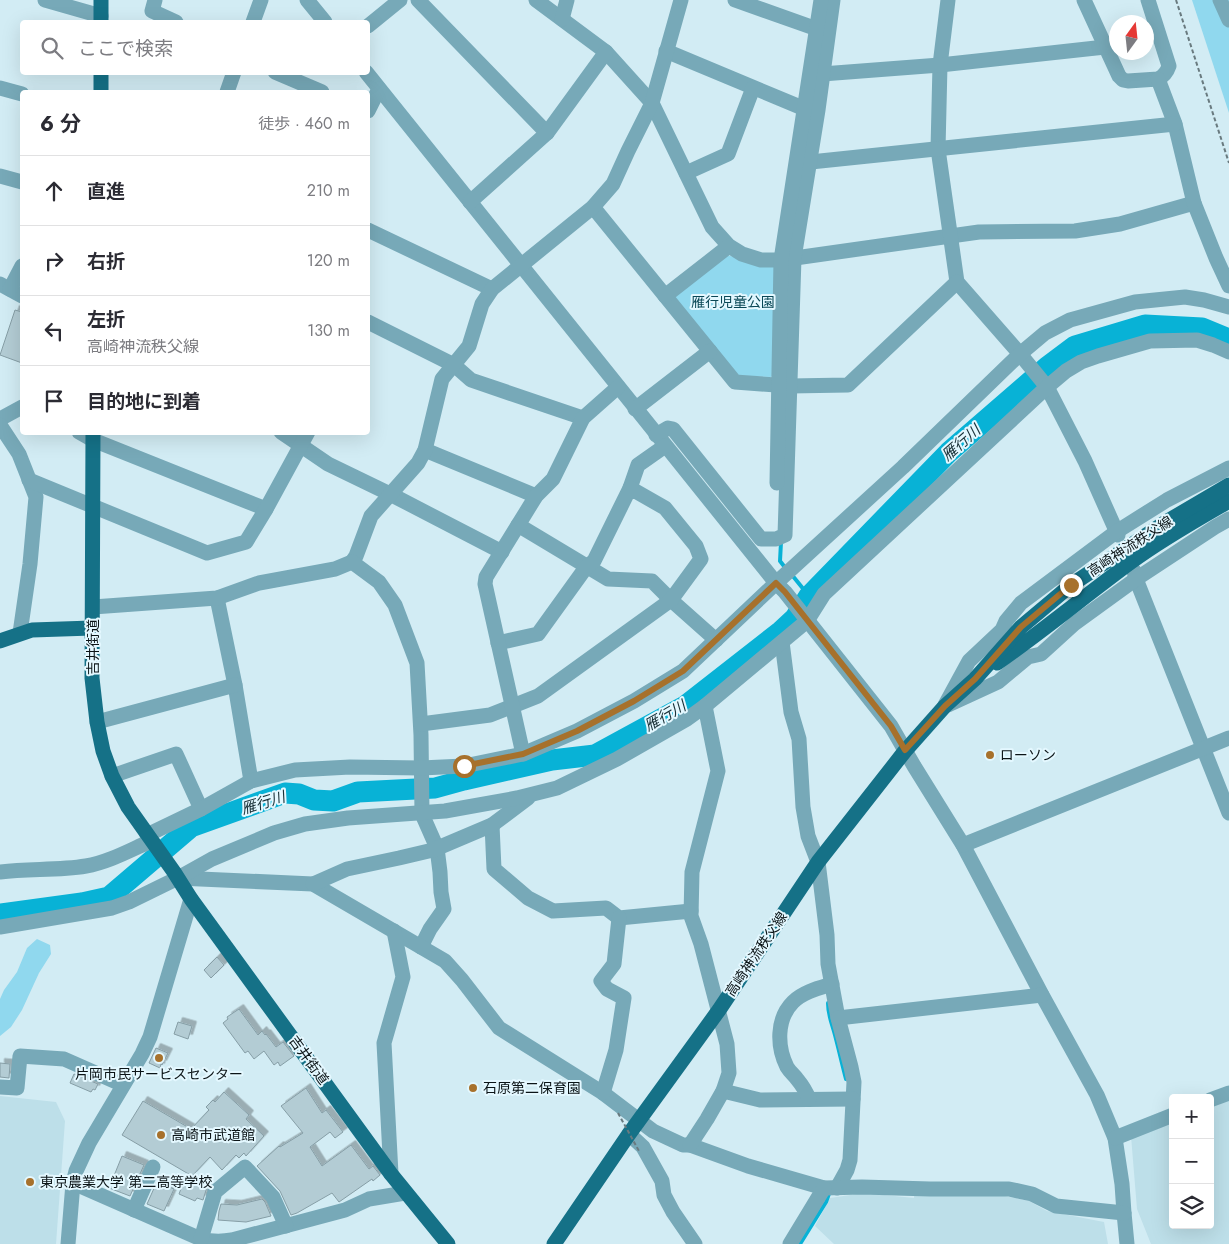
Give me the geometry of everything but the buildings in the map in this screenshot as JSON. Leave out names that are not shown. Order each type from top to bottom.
[{"type":"main road","points":[[101,0],[101,19]]},
{"type":"main road","points":[[101,75],[101,90]]},
{"type":"main road","name":"吉井街道","points":[[93,436],[92,678],[97,722],[103,751],[112,776],[128,807],[151,840]]},
{"type":"main road","name":"高崎神流秩父線","points":[[975,679],[1021,627],[1071,585],[1166,522],[1229,485]]},
{"type":"main road","name":"高崎神流秩父線","points":[[554,1244],[629,1134],[718,1010],[818,862],[905,750],[945,706],[975,679],[1024,644],[1133,560],[1172,534],[1229,501]]},
{"type":"main road","points":[[0,641],[32,630],[92,628]]},
{"type":"main road","points":[[151,840],[176,875]]},
{"type":"main road","name":"吉井街道","points":[[176,875],[391,1174],[448,1244]]},
{"type":"street","points":[[45,0],[101,19]]},
{"type":"street","points":[[155,0],[152,11],[172,20]]},
{"type":"street","points":[[253,20],[261,0]]},
{"type":"street","points":[[307,0],[323,20]]},
{"type":"street","points":[[370,24],[400,0]]},
{"type":"street","points":[[418,0],[547,133]]},
{"type":"street","points":[[536,0],[606,52],[652,103],[712,227],[729,246],[742,254],[761,260],[787,259],[979,232],[1075,231],[1120,224],[1194,203]]},
{"type":"street","points":[[562,19],[567,0]]},
{"type":"street","points":[[93,607],[217,598],[259,583],[335,569],[352,562],[371,516],[418,462],[425,450],[442,380],[469,346],[482,304],[492,289],[592,207],[613,184],[652,103],[681,0]]},
{"type":"street","points":[[735,0],[823,30]]},
{"type":"street","points":[[822,0],[823,30]]},
{"type":"street","points":[[498,643],[538,634],[587,566],[594,561],[630,488],[638,465],[661,440],[668,428],[673,429],[761,539],[776,539],[784,385],[787,259],[823,30],[833,0]]},
{"type":"street","points":[[948,0],[940,65],[938,149],[956,282],[1047,387],[1085,461],[1117,534]]},
{"type":"street","points":[[1084,0],[1119,76],[1123,80],[1128,81],[1158,79],[1163,77],[1169,66],[1148,0]]},
{"type":"street","points":[[1220,0],[1229,20]]},
{"type":"street","points":[[816,73],[940,65],[1105,48]]},
{"type":"street","points":[[666,51],[753,88],[811,109]]},
{"type":"street","points":[[470,202],[547,133],[606,52]]},
{"type":"street","points":[[228,90],[233,75]]},
{"type":"street","points":[[283,75],[317,90]]},
{"type":"street","points":[[368,75],[891,726],[963,845],[1097,1095],[1115,1138],[1122,1184],[1127,1244]]},
{"type":"street","points":[[1158,79],[1174,124],[1194,203],[1229,286]]},
{"type":"street","points":[[0,88],[20,93]]},
{"type":"street","points":[[686,173],[728,154],[753,88]]},
{"type":"street","points":[[370,107],[379,89]]},
{"type":"street","points":[[803,163],[1174,124]]},
{"type":"street","points":[[0,176],[20,181]]},
{"type":"street","points":[[592,207],[735,382],[784,385],[848,385],[956,282]]},
{"type":"street","points":[[370,231],[492,289]]},
{"type":"street","points":[[665,296],[729,246]]},
{"type":"street","points":[[11,290],[20,270]]},
{"type":"street","points":[[0,872],[59,869],[104,862],[151,840],[251,781],[295,770],[350,767],[421,768],[464,766],[523,754],[577,731],[634,701],[683,671],[903,467],[1020,354],[1045,333],[1070,320],[1135,302],[1185,297],[1229,307]]},
{"type":"street","points":[[370,323],[454,365],[471,380],[583,418]]},
{"type":"street","points":[[0,927],[112,908],[129,902],[176,875],[212,859],[274,833],[305,824],[348,818],[445,811],[557,788],[617,759],[687,719],[705,706],[807,621],[824,594],[1047,387],[1081,362],[1150,341],[1197,340],[1229,352]]},
{"type":"street","points":[[635,409],[710,352]]},
{"type":"street","points":[[523,754],[498,643],[486,577],[536,496],[553,479],[583,418],[618,387]]},
{"type":"street","points":[[0,420],[20,408]]},
{"type":"street","points":[[0,426],[19,454],[36,497],[30,564],[20,633]]},
{"type":"street","points":[[285,435],[328,464],[502,552]]},
{"type":"street","points":[[30,480],[207,553],[246,542],[306,435]]},
{"type":"street","points":[[93,436],[266,509]]},
{"type":"street","points":[[0,445],[24,465]]},
{"type":"street","points":[[425,450],[536,496]]},
{"type":"street","points":[[945,706],[969,661],[1002,630],[1006,621],[1021,603],[1167,500],[1229,468]]},
{"type":"street","points":[[421,724],[490,715],[538,696],[672,600],[701,559],[696,546],[665,508],[630,488]]},
{"type":"street","points":[[945,706],[998,682],[1028,657],[1040,654],[1135,575],[1229,520]]},
{"type":"street","points":[[518,524],[608,579],[652,581],[716,640]]},
{"type":"street","points":[[352,562],[379,582],[395,605],[417,663],[421,724],[422,814],[437,848],[440,892],[444,909],[430,929],[421,947]]},
{"type":"street","points":[[1135,575],[1229,813]]},
{"type":"street","points":[[217,598],[251,781]]},
{"type":"street","points":[[782,642],[791,712],[799,739],[803,807],[808,836],[818,862],[827,935],[828,964],[838,1018],[854,1082],[850,1160],[847,1170],[830,1188],[790,1244]]},
{"type":"street","points":[[97,722],[234,685]]},
{"type":"street","points":[[690,1145],[723,1091],[729,1073],[727,1044],[701,944],[691,916],[692,872],[718,770],[705,706]]},
{"type":"street","points":[[963,845],[1229,738]]},
{"type":"street","points":[[112,776],[176,754],[201,809]]},
{"type":"street","points":[[313,884],[347,869],[437,848],[492,825],[533,794]]},
{"type":"street","points":[[492,825],[494,869],[528,898],[553,911],[606,908],[619,918],[691,911]]},
{"type":"street","points":[[176,875],[313,884],[445,961],[499,1028],[603,1093],[653,1131],[683,1145],[690,1145],[748,1166],[830,1188],[1010,1189],[1032,1194],[1056,1206],[1124,1213]]},
{"type":"street","points":[[68,1244],[73,1183],[76,1171],[89,1143],[150,1037],[191,898]]},
{"type":"street","points":[[603,1093],[616,1050],[624,998],[607,989],[601,981],[614,964],[619,918]]},
{"type":"street","points":[[391,1174],[384,1043],[403,977],[394,931]]},
{"type":"street","points":[[809,1099],[806,1090],[788,1069],[781,1049],[780,1034],[783,1018],[794,1001],[810,992],[832,984]]},
{"type":"street","points":[[838,1018],[1042,995]]},
{"type":"street","points":[[0,1087],[17,1088],[20,1056],[64,1059],[123,1085]]},
{"type":"street","points":[[723,1091],[760,1100],[853,1099]]},
{"type":"street","points":[[1214,1099],[1229,1093]]},
{"type":"street","points":[[1115,1138],[1169,1117]]},
{"type":"street","points":[[629,1134],[643,1147],[662,1181],[664,1195],[673,1212],[695,1244]]},
{"type":"street","points":[[201,1239],[215,1192],[246,1166],[273,1196],[286,1226]]},
{"type":"street","points":[[134,1210],[153,1167]]},
{"type":"street","points":[[73,1183],[210,1242],[226,1241],[286,1226],[345,1210],[369,1199],[406,1193]]},
{"type":"path","points":[[1176,0],[1229,164]]},
{"type":"path","points":[[618,1113],[639,1151]]},
{"type":"shaded area","name":"東京農業大学 第二高等学校","points":[[0,1096],[56,1102],[65,1121],[56,1244],[0,1244]]},
{"type":"shaded area","points":[[1229,1098],[1229,1244],[1151,1244],[1137,1209],[1131,1136],[1169,1122],[1169,1229],[1214,1229],[1214,1104]]},
{"type":"shaded area","points":[[864,1193],[914,1198],[914,1194],[1005,1196],[1029,1201],[1047,1211],[1104,1222],[1108,1244],[834,1244],[815,1226],[830,1198]]},
{"type":"green space","points":[[1192,0],[1229,0],[1229,113]]},
{"type":"green space","name":"雁行児童公園","points":[[726,255],[773,266],[776,270],[775,373],[771,377],[739,376],[675,299],[676,293]]},
{"type":"green space","points":[[37,939],[50,945],[51,954],[39,973],[22,1010],[11,1027],[0,1036],[0,999],[17,972],[27,948]]},
{"type":"waterway","name":"雁行川","points":[[0,914],[82,903],[109,897],[191,827],[285,793],[299,794],[314,800],[333,801],[358,792],[435,788],[552,760],[595,755],[685,706],[781,631],[795,618],[809,596],[949,452],[1047,367],[1075,346],[1145,325],[1202,328],[1229,339]]},
{"type":"waterway","points":[[781,542],[780,561],[787,570]]},
{"type":"waterway","points":[[792,575],[809,596]]},
{"type":"waterway","points":[[828,1003],[829,1016],[846,1079]]},
{"type":"waterway","points":[[800,1244],[826,1202],[830,1191]]},
{"type":"place","name":"ローソン","points":[[990,755]]},
{"type":"place","name":"片岡市民サービスセンター","points":[[159,1058]]},
{"type":"place","name":"石原第二保育園","points":[[473,1088]]},
{"type":"place","name":"高崎市武道館","points":[[161,1135]]},
{"type":"place","name":"東京農業大学 第二高等学校","points":[[30,1182]]},
{"type":"route","points":[[464,766],[523,754],[577,731],[634,701],[683,671],[776,583],[891,726],[905,750],[945,706],[975,679],[1021,627],[1071,585]]}]
